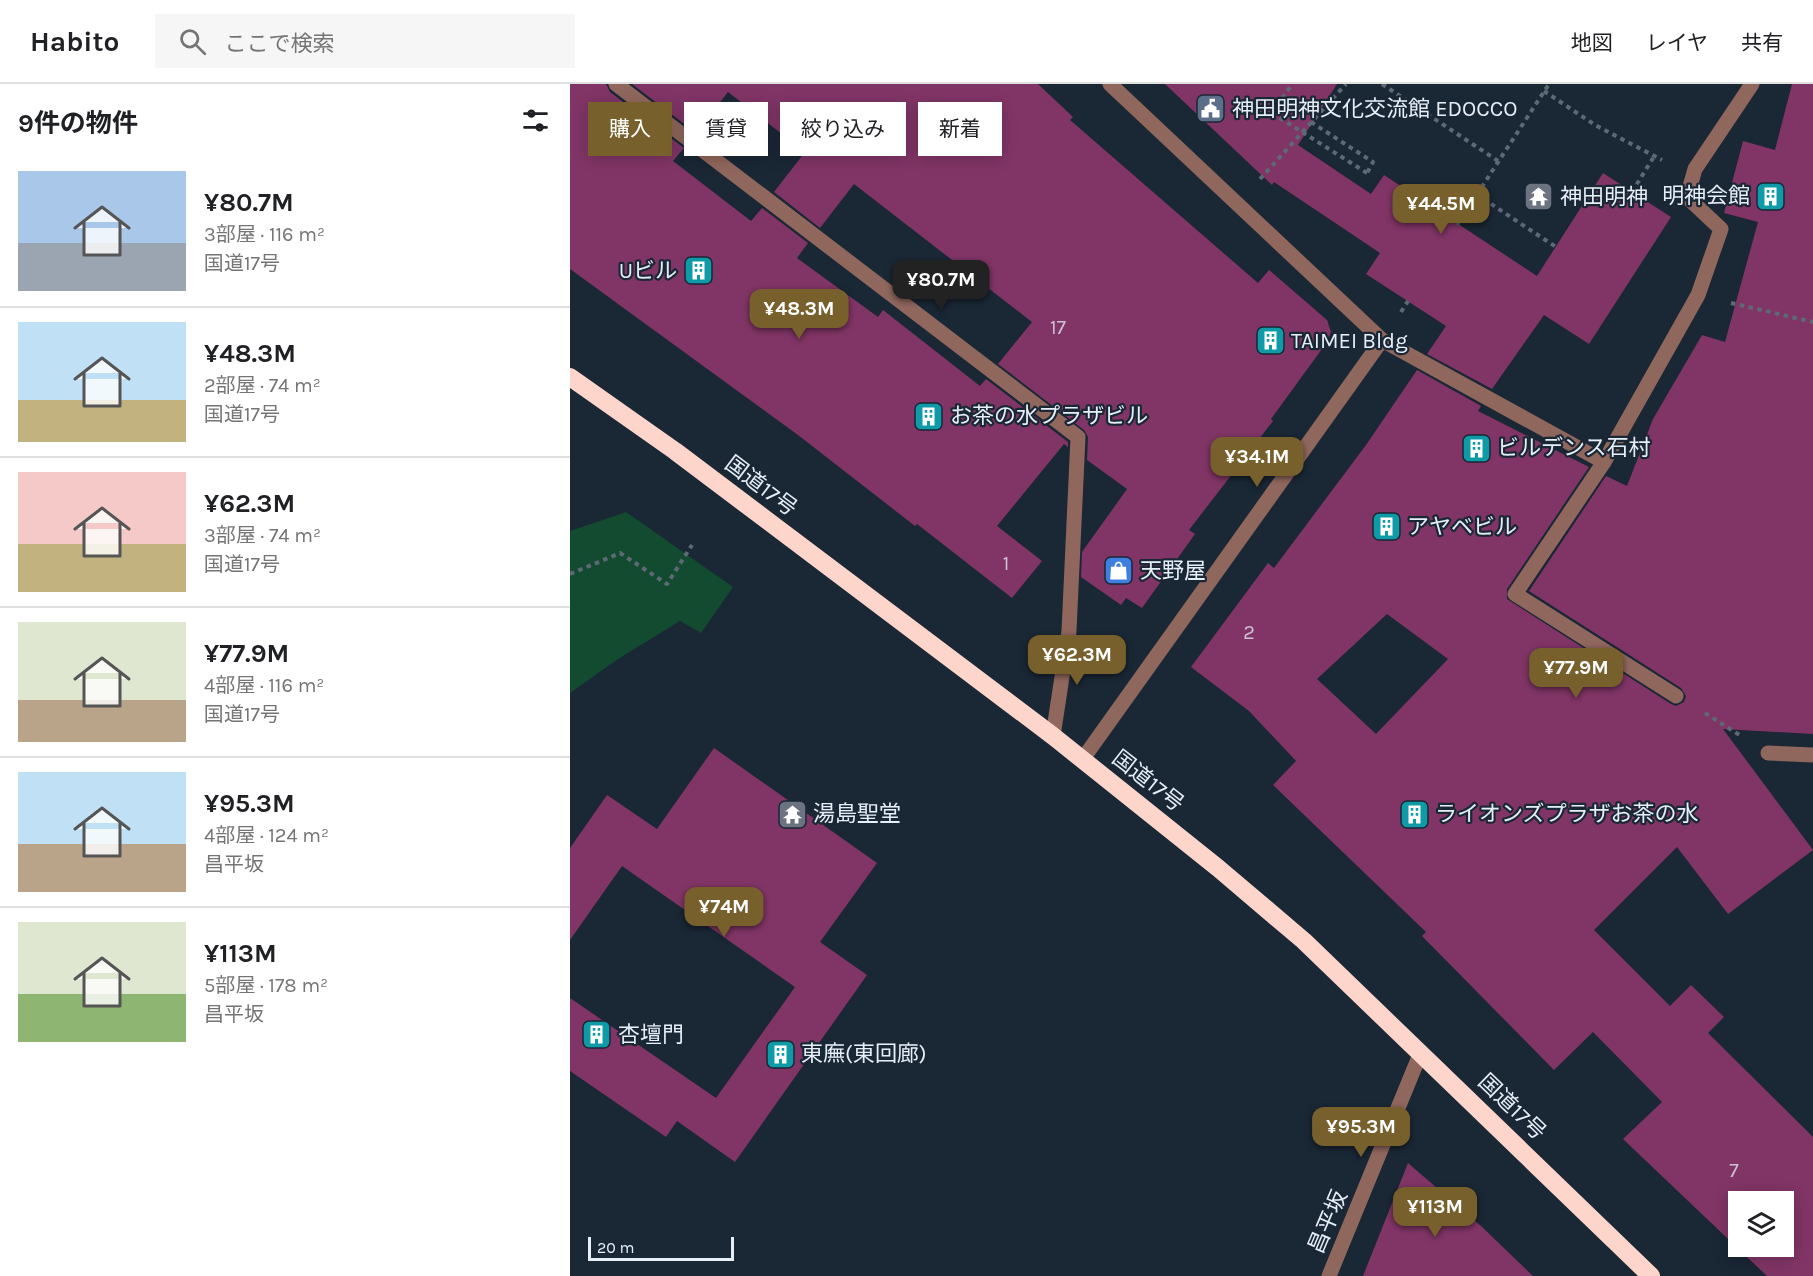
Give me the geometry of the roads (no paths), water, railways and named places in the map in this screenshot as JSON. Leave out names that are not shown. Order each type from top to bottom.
[{"type":"highway","name":"国道17号","points":[[570,376],[675,451],[1053,736],[1218,868],[1304,941],[1651,1276]]},
{"type":"street","points":[[616,84],[1078,437],[1069,631],[1053,736]]},
{"type":"street","points":[[1110,84],[1382,340],[1604,462]]},
{"type":"street","points":[[1677,696],[1515,594],[1604,462],[1698,295],[1721,229],[1687,197],[1695,169],[1752,84]]},
{"type":"street","points":[[1082,760],[1382,340]]},
{"type":"street","points":[[1768,753],[1813,755]]},
{"type":"street","name":"昌平坂","points":[[1329,1276],[1421,1052]]},
{"type":"place","name":"神田明神文化交流館 EDOCCO","points":[[1211,109]]},
{"type":"place","name":"明神会館","points":[[1771,196]]},
{"type":"place","name":"神田明神","points":[[1539,197]]},
{"type":"place","name":"Uビル","points":[[698,271]]},
{"type":"place","name":"TAIMEI Bldg","points":[[1270,341]]},
{"type":"place","name":"お茶の水プラザビル","points":[[929,416]]},
{"type":"place","name":"ビルデンス石村","points":[[1476,448]]},
{"type":"place","name":"アヤベビル","points":[[1386,527]]},
{"type":"place","name":"天野屋","points":[[1119,571]]},
{"type":"place","name":"湯島聖堂","points":[[792,814]]},
{"type":"place","name":"ライオンズプラザお茶の水","points":[[1414,814]]},
{"type":"place","name":"杏壇門","points":[[597,1035]]},
{"type":"place","name":"東廡(東回廊)","points":[[780,1054]]}]
